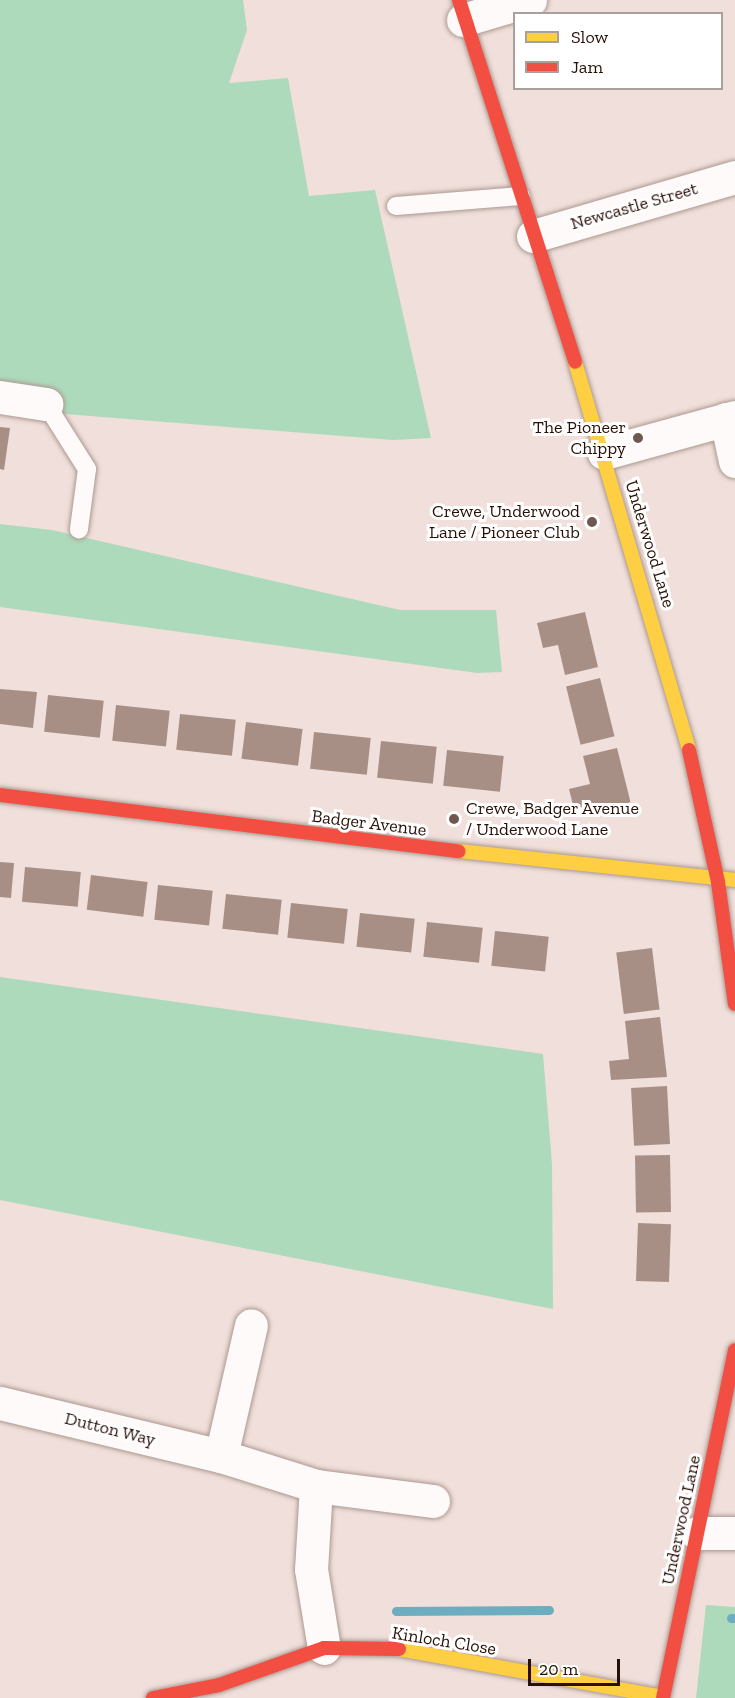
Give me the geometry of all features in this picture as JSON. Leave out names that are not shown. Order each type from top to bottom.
[{"type":"street","points":[[461,10],[530,0]]},
{"type":"street","name":"Underwood Lane","points":[[461,10],[604,453],[680,706],[718,882],[735,1004]]},
{"type":"street","name":"Newcastle Street","points":[[533,236],[735,177]]},
{"type":"street","points":[[0,397],[46,404]]},
{"type":"street","points":[[604,453],[731,418],[735,461]]},
{"type":"street","name":"Badger Avenue","points":[[0,795],[718,882],[735,880]]},
{"type":"street","points":[[221,1456],[251,1325]]},
{"type":"street","name":"Underwood Lane","points":[[663,1698],[735,1350]]},
{"type":"street","name":"Dutton Way","points":[[0,1403],[221,1456],[316,1486],[433,1501]]},
{"type":"street","points":[[316,1486],[311,1569],[324,1648]]},
{"type":"street","points":[[697,1533],[735,1533]]},
{"type":"street","name":"Kinloch Close","points":[[153,1698],[219,1685],[324,1648],[400,1649],[663,1698]]},
{"type":"lane","points":[[396,206],[521,196]]},
{"type":"lane","points":[[46,404],[87,469],[79,529]]},
{"type":"green space","points":[[0,0],[243,0],[247,30],[229,83],[288,78],[309,196],[375,190],[431,438],[393,440],[65,414],[46,404],[0,397]]},
{"type":"green space","points":[[0,524],[52,530],[400,610],[496,610],[502,672],[477,673],[0,607]]},
{"type":"green space","points":[[0,977],[543,1054],[552,1164],[553,1309],[0,1200]]},
{"type":"green space","points":[[706,1605],[735,1607],[735,1698],[696,1698]]},
{"type":"building","points":[[0,427],[10,428],[4,470],[0,469]]},
{"type":"building","points":[[585,612],[598,667],[565,675],[558,645],[543,648],[537,623]]},
{"type":"building","points":[[600,678],[615,736],[581,745],[566,686]]},
{"type":"building","points":[[0,689],[37,692],[33,728],[0,724]]},
{"type":"building","points":[[48,695],[104,701],[100,738],[44,732]]},
{"type":"building","points":[[116,705],[170,711],[166,746],[112,741]]},
{"type":"building","points":[[180,714],[236,720],[232,756],[176,750]]},
{"type":"building","points":[[246,722],[303,729],[298,766],[241,759]]},
{"type":"building","points":[[314,732],[371,738],[367,775],[310,769]]},
{"type":"building","points":[[381,741],[437,747],[433,784],[377,778]]},
{"type":"building","points":[[617,748],[631,804],[597,812],[595,804],[574,809],[569,789],[590,784],[583,756]]},
{"type":"building","points":[[447,750],[504,756],[500,792],[443,786]]},
{"type":"building","points":[[0,862],[14,863],[11,898],[0,897]]},
{"type":"building","points":[[25,867],[81,872],[78,907],[22,902]]},
{"type":"building","points":[[91,875],[148,882],[143,917],[87,910]]},
{"type":"building","points":[[158,885],[213,891],[209,926],[154,920]]},
{"type":"building","points":[[226,894],[282,900],[278,935],[222,929]]},
{"type":"building","points":[[291,903],[348,909],[344,944],[287,938]]},
{"type":"building","points":[[360,913],[415,919],[411,953],[356,947]]},
{"type":"building","points":[[427,922],[483,928],[479,963],[423,957]]},
{"type":"building","points":[[495,931],[549,937],[545,971],[491,966]]},
{"type":"building","points":[[652,948],[660,1010],[624,1014],[616,952]]},
{"type":"building","points":[[660,1017],[667,1077],[611,1080],[609,1061],[629,1059],[625,1021]]},
{"type":"building","points":[[667,1086],[670,1144],[634,1146],[631,1088]]},
{"type":"building","points":[[670,1155],[671,1212],[636,1213],[635,1156]]},
{"type":"building","points":[[638,1223],[671,1224],[669,1282],[636,1281]]},
{"type":"waterway","points":[[396,1611],[549,1610]]},
{"type":"traffic: slow","points":[[575,362],[689,750]]},
{"type":"traffic: slow","points":[[459,851],[735,880]]},
{"type":"traffic: slow","points":[[399,1649],[663,1697]]},
{"type":"traffic: jam","points":[[459,0],[575,362]]},
{"type":"traffic: jam","points":[[689,750],[718,882],[735,1004]]},
{"type":"traffic: jam","points":[[0,795],[459,851]]},
{"type":"traffic: jam","points":[[663,1698],[735,1350]]},
{"type":"traffic: jam","points":[[153,1698],[219,1685],[324,1648],[399,1649]]},
{"type":"place","name":"The Pioneer Chippy","points":[[638,438]]},
{"type":"place","name":"Crewe, Underwood Lane / Pioneer Club","points":[[592,522]]},
{"type":"place","name":"Crewe, Badger Avenue / Underwood Lane","points":[[454,819]]}]
